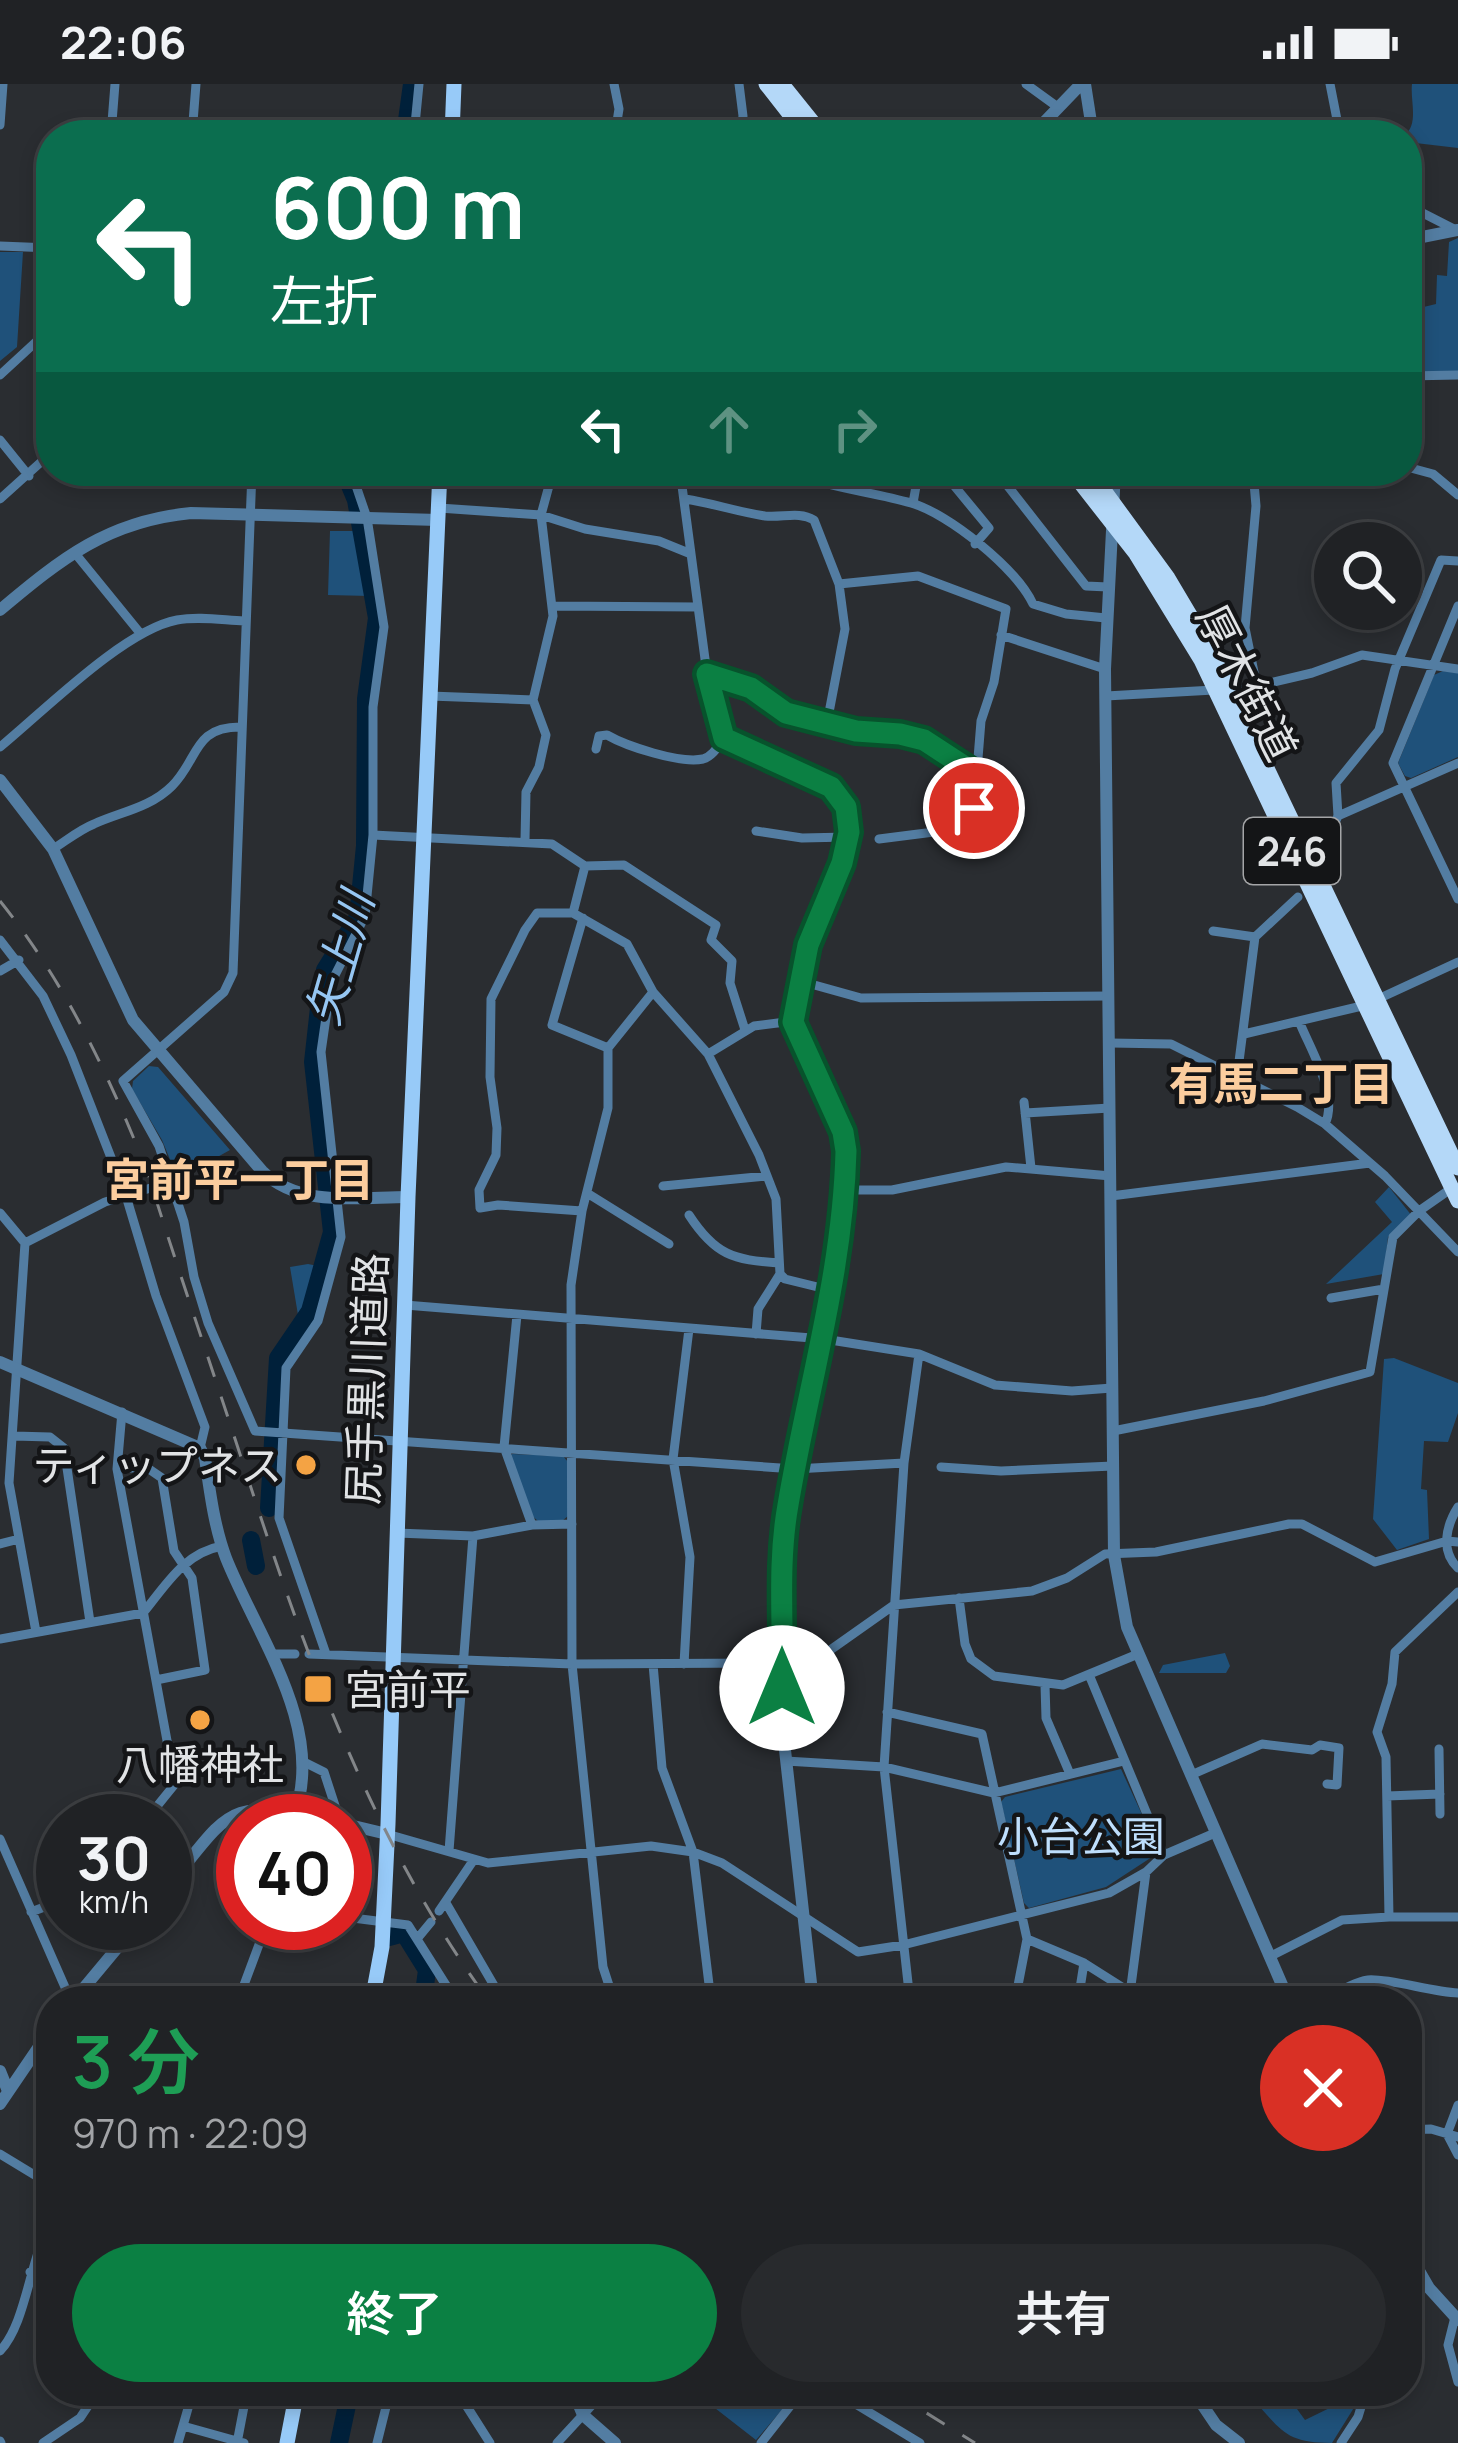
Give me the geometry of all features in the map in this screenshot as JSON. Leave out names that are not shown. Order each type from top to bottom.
[{"type":"highway","points":[[766,84],[794,120]]},
{"type":"highway","points":[[782,84],[811,120]]},
{"type":"highway","name":"厚木街道","points":[[1083,486],[1160,588],[1223,691]]},
{"type":"highway","name":"厚木街道","points":[[1102,486],[1168,578],[1372,1002],[1456,1191]]},
{"type":"highway","name":"厚木街道","points":[[1372,1002],[1458,1168]]},
{"type":"main road","points":[[453,120],[454,84]]},
{"type":"main road","name":"尻手黒川道路","points":[[374,1986],[384,1925],[408,1197],[439,486]]},
{"type":"main road","points":[[287,2443],[294,2406]]},
{"type":"street","points":[[0,124],[2,84]]},
{"type":"street","points":[[112,120],[115,84]]},
{"type":"street","points":[[194,120],[196,84]]},
{"type":"street","points":[[415,120],[419,84]]},
{"type":"street","points":[[614,84],[618,120]]},
{"type":"street","points":[[740,84],[740,120]]},
{"type":"street","points":[[1026,84],[1059,108]]},
{"type":"street","points":[[1047,120],[1083,84]]},
{"type":"street","points":[[1083,84],[1090,120]]},
{"type":"street","points":[[1330,84],[1337,120]]},
{"type":"street","points":[[1422,212],[1457,230]]},
{"type":"street","points":[[1422,236],[1457,230]]},
{"type":"street","points":[[0,246],[36,247]]},
{"type":"street","points":[[0,375],[36,342]]},
{"type":"street","points":[[1422,376],[1458,375]]},
{"type":"street","points":[[0,440],[29,476]]},
{"type":"street","points":[[0,500],[36,469]]},
{"type":"street","points":[[1422,471],[1433,474],[1458,495]]},
{"type":"street","points":[[251,486],[232,974],[224,992],[123,1081],[159,1146],[208,1322],[255,1431],[795,1469],[904,1463]]},
{"type":"street","points":[[326,1654],[279,1518],[278,1434],[286,1368],[317,1321],[341,1237],[332,1197],[322,1052],[331,983],[365,916],[373,835],[373,707],[384,627],[367,518],[356,486]]},
{"type":"street","points":[[525,840],[526,792],[539,767],[546,735],[533,700],[554,616],[541,515],[549,486]]},
{"type":"street","points":[[683,486],[707,674],[724,738]]},
{"type":"street","points":[[837,486],[913,503],[950,523],[1020,581],[1033,604],[1066,614],[1106,618]]},
{"type":"street","points":[[913,503],[916,486]]},
{"type":"street","points":[[954,486],[989,528],[975,544]]},
{"type":"street","points":[[1007,486],[1086,586],[1108,587]]},
{"type":"street","points":[[1115,486],[1106,618],[1114,1554],[1125,1618],[1138,1654],[1282,1986]]},
{"type":"street","points":[[1254,486],[1245,628],[1257,687]]},
{"type":"street","points":[[685,499],[764,516],[808,515],[814,520],[839,584],[844,646],[827,724]]},
{"type":"street","points":[[0,610],[74,552],[115,528],[191,513],[367,518],[541,515],[586,529],[658,541],[691,554]]},
{"type":"street","points":[[74,552],[140,633]]},
{"type":"street","points":[[1325,844],[1338,817],[1336,783],[1379,730],[1400,659],[1441,560],[1458,561]]},
{"type":"street","points":[[839,584],[918,576],[1006,609],[994,682],[981,721],[974,808],[963,821],[934,832],[879,838]]},
{"type":"street","points":[[552,606],[698,608]]},
{"type":"street","points":[[1458,606],[1393,763],[1458,898]]},
{"type":"street","points":[[0,747],[140,633],[172,620],[244,621]]},
{"type":"street","points":[[1001,635],[1106,669]]},
{"type":"street","points":[[1106,696],[1257,687],[1362,655],[1458,669]]},
{"type":"street","points":[[707,674],[751,688],[786,713],[924,740],[976,774]]},
{"type":"street","points":[[430,696],[533,700]]},
{"type":"street","points":[[52,850],[89,825],[158,797],[173,786],[208,734],[240,727]]},
{"type":"street","points":[[596,749],[599,736],[607,735],[658,753],[701,759],[710,756],[724,738]]},
{"type":"street","points":[[724,738],[831,787],[846,807],[848,837],[842,863],[808,945],[793,1022],[843,1132],[844,1190],[834,1291],[795,1469],[780,1577],[787,1761],[811,1986]]},
{"type":"street","points":[[1338,817],[1458,763]]},
{"type":"street","points":[[0,780],[52,850],[133,1020],[273,1182],[299,1194],[408,1197]]},
{"type":"street","points":[[756,831],[802,838],[848,837]]},
{"type":"street","points":[[373,835],[525,840],[553,844],[584,866],[624,865],[716,925],[711,940],[732,961],[730,983],[745,1030]]},
{"type":"street","points":[[584,866],[578,915],[552,1025],[608,1048]]},
{"type":"street","points":[[1237,1076],[1255,937],[1298,897]]},
{"type":"street","points":[[582,1211],[497,1204],[480,1208],[478,1190],[496,1155],[490,999],[524,930],[537,914],[578,915],[626,944],[653,992],[708,1054],[741,1114],[776,1199],[779,1269],[785,1279],[834,1291]]},
{"type":"street","points":[[1214,932],[1255,937]]},
{"type":"street","points":[[0,940],[44,996],[130,1194],[156,1296],[205,1426],[200,1448],[222,1546],[271,1654],[306,1763],[299,1794]]},
{"type":"street","points":[[0,971],[19,960]]},
{"type":"street","points":[[1244,1034],[1372,1002],[1458,962]]},
{"type":"street","points":[[800,981],[861,998],[1109,996]]},
{"type":"street","points":[[609,1986],[603,1967],[572,1664],[571,1285],[582,1211],[608,1108],[608,1048],[653,992]]},
{"type":"street","points":[[1299,1021],[1327,1094],[1330,1112],[1325,1124]]},
{"type":"street","points":[[708,1054],[745,1030],[793,1022]]},
{"type":"street","points":[[1110,1042],[1172,1044],[1325,1124],[1458,1252]]},
{"type":"street","points":[[1031,1168],[1025,1108],[1110,1108]]},
{"type":"street","points":[[1111,1196],[1370,1163]]},
{"type":"street","points":[[844,1190],[892,1190],[1006,1167],[1111,1176]]},
{"type":"street","points":[[662,1186],[766,1177]]},
{"type":"street","points":[[25,1243],[105,1202],[168,1183]]},
{"type":"street","points":[[1113,1431],[1264,1401],[1370,1372],[1393,1238],[1420,1211],[1456,1191]]},
{"type":"street","points":[[587,1193],[669,1244]]},
{"type":"street","points":[[0,1213],[25,1243],[9,1483],[36,1632]]},
{"type":"street","points":[[688,1215],[722,1253],[779,1269]]},
{"type":"street","points":[[756,1334],[758,1309],[779,1269]]},
{"type":"street","points":[[1331,1298],[1384,1289]]},
{"type":"street","points":[[405,1306],[824,1339],[919,1354],[995,1385],[1112,1388]]},
{"type":"street","points":[[518,1315],[504,1447],[532,1525]]},
{"type":"street","points":[[684,1664],[691,1557],[673,1459],[689,1329]]},
{"type":"street","points":[[908,1986],[884,1767],[904,1463],[919,1354]]},
{"type":"street","points":[[0,1361],[200,1448]]},
{"type":"street","points":[[122,1412],[117,1469],[176,1784],[168,1794]]},
{"type":"street","points":[[14,1436],[50,1437],[64,1448],[91,1622]]},
{"type":"street","points":[[940,1467],[1001,1471],[1113,1466]]},
{"type":"street","points":[[117,1469],[146,1467],[161,1478],[174,1551],[192,1578],[205,1670],[156,1680]]},
{"type":"street","points":[[1458,1508],[1448,1527],[1453,1541],[1450,1561],[1458,1568]]},
{"type":"street","points":[[308,1654],[572,1664],[783,1663],[826,1653],[894,1605],[1032,1591],[1067,1578],[1105,1554],[1156,1552],[1288,1524],[1302,1524],[1375,1562],[1453,1541]]},
{"type":"street","points":[[397,1533],[473,1536],[532,1525],[572,1525]]},
{"type":"street","points":[[449,1851],[473,1536]]},
{"type":"street","points":[[0,1544],[20,1540]]},
{"type":"street","points":[[0,1639],[143,1613],[182,1565],[202,1550],[222,1546]]},
{"type":"street","points":[[1390,1917],[1386,1757],[1377,1732],[1392,1684],[1395,1652],[1458,1592]]},
{"type":"street","points":[[959,1598],[965,1644],[981,1669],[994,1676],[1045,1685],[1070,1684],[1138,1654]]},
{"type":"street","points":[[271,1654],[295,1654]]},
{"type":"street","points":[[653,1664],[662,1768],[693,1852],[709,1986]]},
{"type":"street","points":[[1090,1677],[1163,1855]]},
{"type":"street","points":[[1045,1685],[1046,1718],[1070,1774]]},
{"type":"street","points":[[887,1712],[982,1734],[1028,1939],[1018,1986]]},
{"type":"street","points":[[1191,1775],[1262,1744],[1312,1750],[1320,1745],[1339,1748],[1337,1785],[1327,1784]]},
{"type":"street","points":[[1439,1749],[1439,1814]]},
{"type":"street","points":[[787,1761],[884,1767],[994,1792],[1124,1761]]},
{"type":"street","points":[[306,1763],[324,1772],[332,1794]]},
{"type":"street","points":[[1387,1796],[1439,1794]]},
{"type":"street","points":[[372,1830],[488,1863],[651,1846],[693,1852],[722,1863],[858,1952],[1109,1893],[1146,1872],[1163,1855],[1215,1833]]},
{"type":"street","points":[[192,1859],[216,1831]]},
{"type":"street","points":[[0,1839],[64,1986]]},
{"type":"street","points":[[472,1861],[442,1907],[493,1986]]},
{"type":"street","points":[[1130,1986],[1146,1872]]},
{"type":"street","points":[[31,1912],[36,1910]]},
{"type":"street","points":[[1269,1957],[1342,1920],[1458,1917]]},
{"type":"street","points":[[417,1939],[430,1922]]},
{"type":"street","points":[[372,1923],[408,1925],[447,1986]]},
{"type":"street","points":[[1028,1939],[1084,1963],[1115,1986]]},
{"type":"street","points":[[86,1986],[116,1950]]},
{"type":"street","points":[[244,1986],[257,1950]]},
{"type":"street","points":[[1080,1986],[1084,1963]]},
{"type":"street","points":[[1359,1986],[1374,1980],[1402,1986]]},
{"type":"street","points":[[1422,1990],[1458,1993]]},
{"type":"street","points":[[0,2104],[36,2051]]},
{"type":"street","points":[[0,2072],[8,2091]]},
{"type":"street","points":[[1458,2105],[1453,2135],[1458,2155]]},
{"type":"street","points":[[1422,2129],[1453,2135]]},
{"type":"street","points":[[0,2154],[36,2177]]},
{"type":"street","points":[[0,2351],[12,2333],[36,2250]]},
{"type":"street","points":[[30,2272],[36,2274]]},
{"type":"street","points":[[1422,2276],[1456,2318],[1448,2345],[1458,2382]]},
{"type":"street","points":[[43,2443],[90,2406]]},
{"type":"street","points":[[178,2443],[189,2406]]},
{"type":"street","points":[[183,2426],[239,2442],[245,2406]]},
{"type":"street","points":[[377,2443],[386,2406]]},
{"type":"street","points":[[467,2406],[490,2443]]},
{"type":"street","points":[[580,2406],[615,2443]]},
{"type":"street","points":[[557,2443],[592,2406]]},
{"type":"street","points":[[760,2443],[790,2406]]},
{"type":"street","points":[[859,2406],[920,2443]]},
{"type":"street","points":[[1203,2406],[1216,2425],[1239,2443]]},
{"type":"street","points":[[1341,2443],[1361,2406]]},
{"type":"green space","points":[[1412,84],[1458,84],[1458,148],[1422,144],[1422,120],[1413,118]]},
{"type":"green space","points":[[1458,238],[1458,373],[1422,374],[1422,307],[1436,304],[1437,275],[1447,276],[1449,242]]},
{"type":"green space","points":[[0,252],[23,252],[17,347],[0,361]]},
{"type":"green space","points":[[330,531],[357,531],[370,596],[328,595]]},
{"type":"green space","points":[[1458,673],[1458,757],[1411,778],[1398,763],[1434,675]]},
{"type":"green space","points":[[149,1066],[158,1067],[230,1150],[178,1179],[132,1089],[133,1081]]},
{"type":"green space","points":[[1389,1187],[1412,1216],[1388,1237],[1384,1274],[1326,1284],[1392,1222],[1375,1202]]},
{"type":"green space","points":[[318,1266],[308,1310],[299,1321],[290,1267]]},
{"type":"green space","points":[[1394,1358],[1458,1383],[1458,1413],[1448,1442],[1424,1441],[1421,1489],[1427,1490],[1429,1539],[1397,1550],[1373,1519],[1384,1359]]},
{"type":"green space","points":[[512,1454],[563,1456],[568,1462],[568,1516],[562,1521],[538,1521],[531,1515],[509,1459]]},
{"type":"green space","points":[[1225,1653],[1230,1666],[1226,1673],[1159,1673],[1163,1665]]},
{"type":"green space","name":"小台公園","points":[[1121,1769],[1157,1847],[1155,1855],[1106,1887],[1029,1908],[1001,1802],[1005,1797]]},
{"type":"green space","points":[[712,2406],[785,2406],[756,2440]]},
{"type":"green space","points":[[1259,2406],[1295,2406],[1305,2420],[1334,2406],[1355,2406],[1332,2443],[1304,2441],[1278,2427]]},
{"type":"waterway","name":"矢上川","points":[[407,120],[412,84]]},
{"type":"waterway","name":"矢上川","points":[[269,1508],[278,1358],[310,1311],[332,1232],[313,1062],[321,990],[325,970],[358,917],[365,846],[366,699],[377,618],[350,486]]},
{"type":"waterway","name":"矢上川","points":[[251,1540],[256,1566]]},
{"type":"waterway","name":"矢上川","points":[[389,1937],[404,1933],[427,1970],[425,1986]]},
{"type":"waterway","name":"矢上川","points":[[339,2443],[347,2406]]},
{"type":"railway","points":[[0,901],[65,997],[132,1135],[287,1593],[341,1735],[407,1872],[479,1986]]},
{"type":"railway","points":[[915,2406],[975,2443]]},
{"type":"place","name":"ティップネス","points":[[306,1465]]},
{"type":"place","name":"宮前平","points":[[318,1689]]},
{"type":"place","name":"八幡神社","points":[[200,1720]]},
{"type":"district","name":"有馬二丁目","points":[[1281,1083]]},
{"type":"district","name":"宮前平一丁目","points":[[239,1179]]},
{"type":"route","points":[[782,1688],[780,1577],[787,1509],[834,1291],[846,1151],[843,1132],[793,1022],[808,945],[842,863],[849,832],[846,807],[831,787],[724,738],[707,674],[751,688],[786,713],[856,731],[924,740],[976,774],[974,808]]}]
